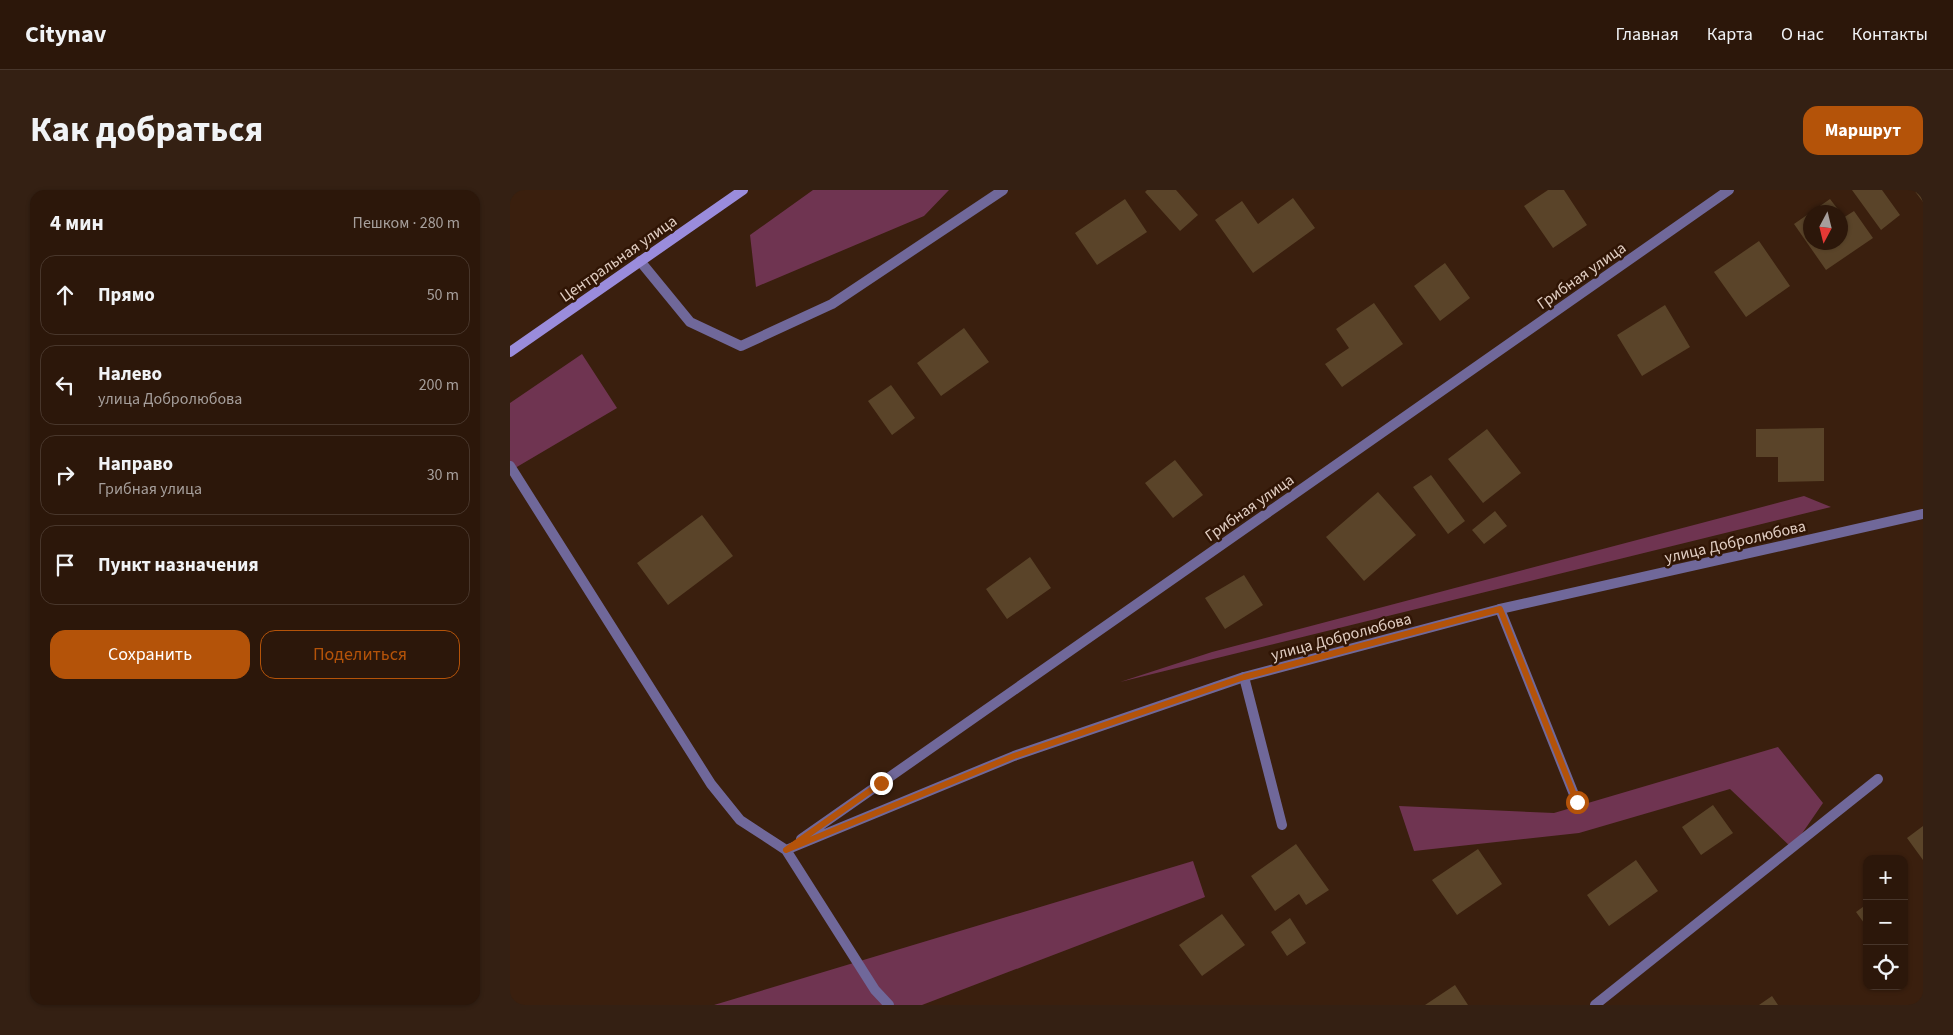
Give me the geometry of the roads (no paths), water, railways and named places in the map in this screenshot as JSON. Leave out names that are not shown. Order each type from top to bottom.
[{"type":"main road","name":"Центральная улица","points":[[510,352],[743,190]]},
{"type":"street","points":[[640,261],[690,322],[741,346],[832,304],[1003,190]]},
{"type":"street","name":"Грибная улица","points":[[786,850],[1729,190]]},
{"type":"street","points":[[510,466],[712,784],[740,820],[786,850],[875,990],[890,1005]]},
{"type":"street","name":"улица Добролюбова","points":[[786,850],[1014,756],[1244,677],[1500,609],[1923,514]]},
{"type":"street","points":[[1500,609],[1577,802]]},
{"type":"street","points":[[1244,677],[1282,826]]},
{"type":"street","points":[[1595,1005],[1878,780]]}]
